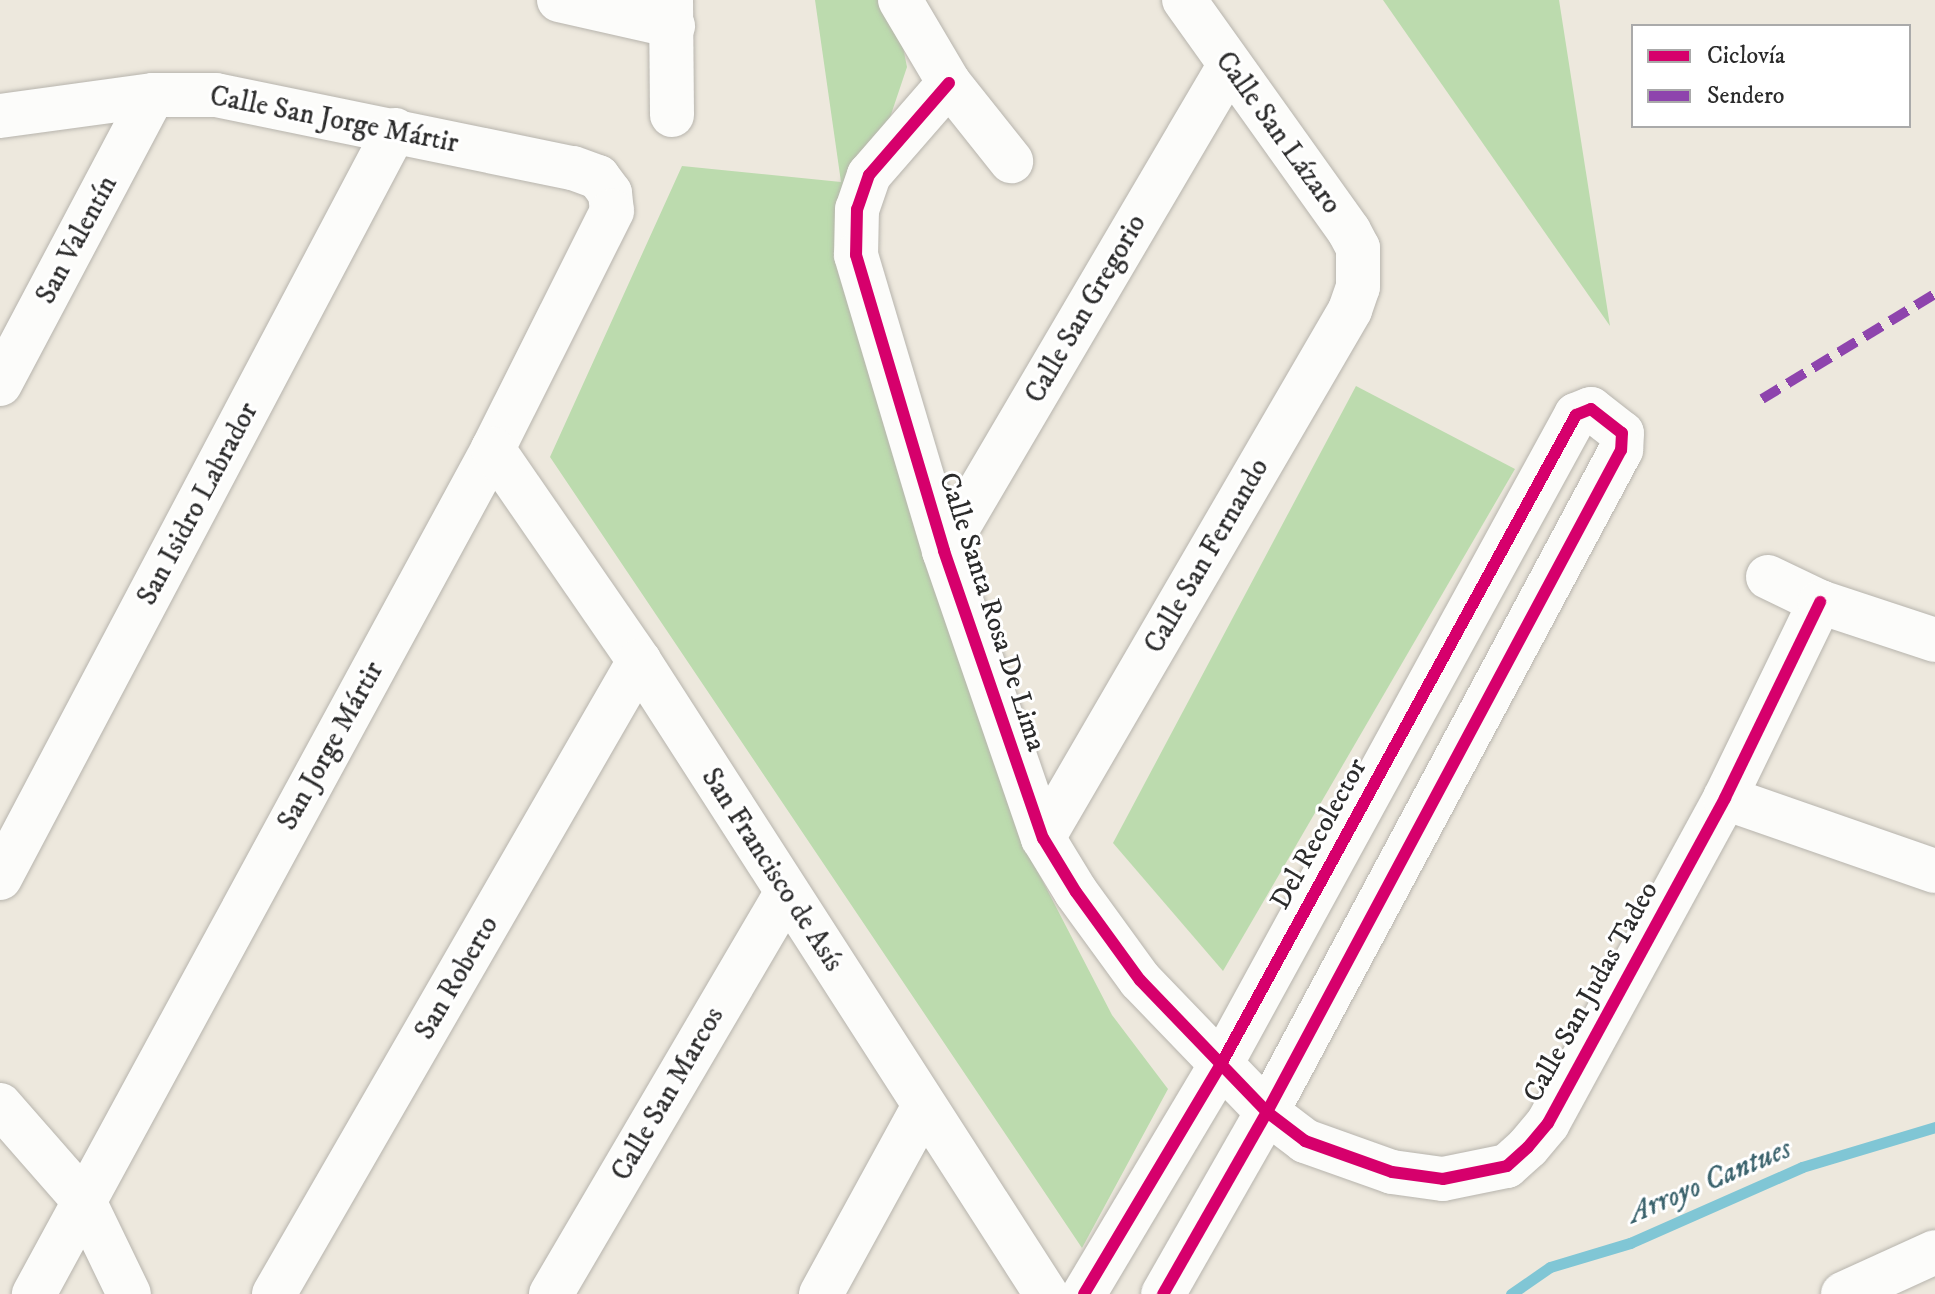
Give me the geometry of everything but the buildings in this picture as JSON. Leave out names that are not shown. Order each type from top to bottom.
[{"type":"street","points":[[559,0],[672,13],[672,115]]},
{"type":"street","points":[[900,0],[949,83],[1011,161]]},
{"type":"street","name":"Calle San Lázaro","points":[[1184,0],[1349,231],[1360,270]]},
{"type":"street","name":"Calle San Gregorio","points":[[944,551],[1229,66]]},
{"type":"street","name":"Calle Santa Rosa De Lima","points":[[949,83],[869,175],[857,209],[856,255],[944,551],[1043,838],[1140,980],[1267,1112]]},
{"type":"street","name":"Calle San Jorge Mártir","points":[[0,116],[153,95],[216,95],[573,168],[598,177],[610,193]]},
{"type":"street","name":"San Valentín","points":[[0,384],[153,95]]},
{"type":"street","name":"San Isidro Labrador","points":[[0,878],[395,130]]},
{"type":"street","name":"San Jorge Mártir","points":[[34,1294],[493,449],[606,228],[610,193]]},
{"type":"street","name":"Calle San Fernando","points":[[1043,838],[1350,310],[1360,270]]},
{"type":"street","name":"Del Recolector","points":[[1084,1294],[1220,1066],[1576,415],[1591,409],[1610,423],[1621,450],[1267,1112],[1163,1294]]},
{"type":"street","name":"San Francisco de Asís","points":[[493,449],[639,661],[1046,1294]]},
{"type":"street","points":[[1768,577],[1820,602],[1935,640]]},
{"type":"street","name":"Calle San Judas Tadeo","points":[[1267,1112],[1305,1141],[1392,1172],[1443,1179],[1507,1166],[1548,1123],[1725,798],[1820,602]]},
{"type":"street","name":"San Roberto","points":[[274,1294],[639,661]]},
{"type":"street","points":[[1725,798],[1935,871]]},
{"type":"street","name":"Calle San Marcos","points":[[551,1294],[786,893]]},
{"type":"street","points":[[0,1105],[84,1201],[129,1294]]},
{"type":"street","points":[[821,1294],[924,1106]]},
{"type":"street","points":[[1843,1294],[1935,1252]]},
{"type":"green space","points":[[815,0],[878,0],[898,22],[907,67],[865,192],[852,308],[1026,849],[1112,1015],[1168,1089],[1082,1248],[550,457],[682,166],[841,182]]},
{"type":"green space","points":[[1383,0],[1559,0],[1610,326]]},
{"type":"green space","points":[[1356,386],[1515,469],[1223,971],[1113,843]]},
{"type":"waterway","name":"Arroyo Cantues","points":[[1511,1294],[1550,1267],[1630,1243],[1802,1167],[1935,1127]]},
{"type":"marked path","points":[[1762,399],[1935,294]]},
{"type":"cycle path","points":[[949,83],[869,175],[857,209],[856,255],[944,551],[1043,838],[1076,892],[1140,980],[1267,1112],[1305,1141],[1392,1172],[1443,1179],[1507,1166],[1528,1147],[1548,1123],[1725,798],[1820,602]]},
{"type":"cycle path","points":[[1084,1294],[1220,1066],[1576,415],[1591,409],[1622,433],[1621,450],[1267,1112],[1163,1294]]}]
